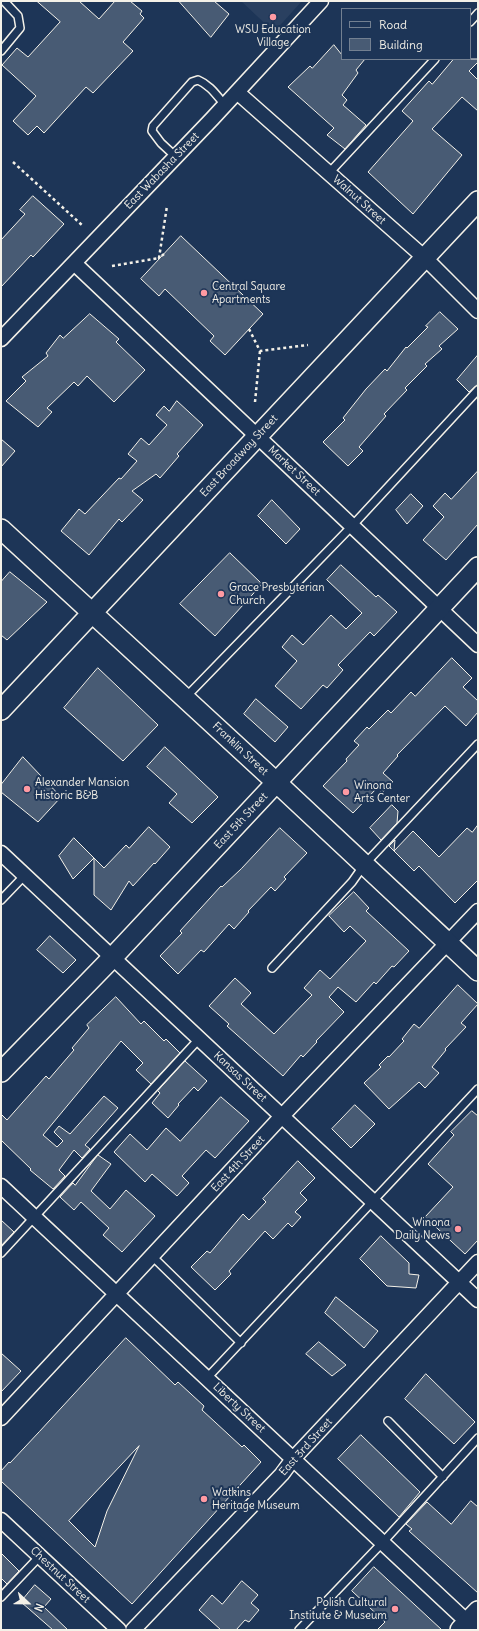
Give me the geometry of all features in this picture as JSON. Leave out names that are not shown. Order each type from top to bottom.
[{"type":"street","name":"East Wabasha Street","points":[[1,339],[176,157],[321,1]]},
{"type":"street","name":"Walnut Street","points":[[237,92],[425,258],[478,311]]},
{"type":"street","name":"East Broadway Street","points":[[1,710],[478,201]]},
{"type":"street","name":"Market Street","points":[[74,264],[478,645]]},
{"type":"street","name":"Franklin Street","points":[[1,529],[277,783],[478,971]]},
{"type":"street","name":"East 5th Street","points":[[1,1072],[112,958],[277,783],[478,566]]},
{"type":"street","name":"Kansas Street","points":[[1,853],[478,1300]]},
{"type":"street","name":"East 4th Street","points":[[1,1418],[282,1116],[478,911]]},
{"type":"street","name":"Liberty Street","points":[[1,1186],[471,1623]]},
{"type":"street","name":"East 3rd Street","points":[[133,1630],[282,1474],[293,1459],[478,1262]]},
{"type":"street","name":"Chestnut Street","points":[[1,1520],[119,1630]]},
{"type":"lane","points":[[1,51],[20,28],[18,16],[4,1]]},
{"type":"lane","points":[[471,21],[478,13]]},
{"type":"lane","points":[[329,173],[434,60]]},
{"type":"lane","points":[[176,157],[161,143],[152,131],[153,126],[192,82],[198,80],[203,82],[212,89],[225,105]]},
{"type":"lane","points":[[184,698],[352,526],[478,390]]},
{"type":"lane","points":[[272,968],[352,882],[364,865],[478,744]]},
{"type":"lane","points":[[1,900],[25,875]]},
{"type":"lane","points":[[1,1253],[199,1039]]},
{"type":"lane","points":[[207,1378],[478,1089]]},
{"type":"lane","points":[[152,1256],[241,1343]]},
{"type":"lane","points":[[388,1421],[443,1477]]},
{"type":"lane","points":[[299,1630],[383,1542],[478,1438]]},
{"type":"lane","points":[[1,1597],[40,1556]]},
{"type":"path","points":[[13,162],[83,226]]},
{"type":"path","points":[[159,258],[166,206]]},
{"type":"path","points":[[112,266],[159,258],[164,254]]},
{"type":"path","points":[[249,329],[260,351],[255,402]]},
{"type":"path","points":[[260,351],[308,345]]},
{"type":"shaded area","name":"WSU Education Village","points":[[241,1],[302,1],[274,32]]},
{"type":"building","points":[[37,1],[79,1],[99,19],[115,1],[130,1],[142,11],[140,14],[144,18],[123,42],[133,51],[93,93],[86,87],[44,133],[37,126],[28,135],[13,121],[36,96],[2,65],[17,48],[28,57],[60,22]]},
{"type":"building","points":[[179,1],[214,1],[229,14],[211,37]]},
{"type":"building","points":[[334,45],[341,54],[341,60],[364,60],[356,70],[358,73],[342,95],[347,100],[343,105],[366,125],[345,149],[327,135],[334,128],[288,87],[310,66],[312,68]]},
{"type":"building","points":[[478,59],[478,62],[469,71],[478,80],[478,111],[462,97],[432,129],[462,155],[413,214],[368,172],[413,121],[402,111],[429,81],[432,84],[453,60]]},
{"type":"building","points":[[33,196],[64,224],[33,257],[31,255],[1,287],[1,240],[25,214],[20,210]]},
{"type":"building","name":"Central Square Apartments","points":[[181,236],[263,314],[225,355],[210,341],[214,336],[165,289],[159,296],[141,279]]},
{"type":"building","points":[[440,312],[458,329],[439,346],[442,349],[425,364],[427,366],[405,388],[407,390],[384,414],[386,416],[359,447],[363,451],[348,466],[323,442],[345,420],[343,418],[366,389],[385,369],[387,371],[406,347],[407,348],[428,327],[426,326]]},
{"type":"building","points":[[90,314],[119,339],[116,342],[145,370],[114,402],[87,376],[78,386],[74,382],[47,408],[52,412],[38,427],[6,401],[26,381],[22,377],[48,356],[46,353],[60,335],[63,338]]},
{"type":"building","points":[[478,355],[478,384],[469,392],[457,380]]},
{"type":"building","points":[[177,401],[203,425],[177,454],[179,456],[160,478],[156,474],[132,491],[143,500],[122,522],[119,519],[89,555],[61,531],[79,509],[85,514],[119,478],[121,479],[137,461],[128,454],[141,438],[149,445],[167,425],[156,415],[164,406],[169,411]]},
{"type":"building","points":[[1,439],[15,451],[1,467]]},
{"type":"building","points":[[478,471],[478,524],[446,560],[423,540],[444,517],[433,506],[445,493],[451,499]]},
{"type":"building","points":[[411,494],[423,506],[407,524],[396,510]]},
{"type":"building","points":[[272,500],[300,529],[286,544],[258,516]]},
{"type":"building","name":"Grace Presbyterian Church","points":[[230,553],[262,584],[215,636],[180,604]]},
{"type":"building","points":[[341,565],[376,597],[378,595],[397,612],[374,636],[370,632],[338,665],[343,670],[327,688],[323,685],[301,709],[275,686],[297,661],[282,647],[292,635],[303,645],[331,615],[346,629],[362,613],[327,580]]},
{"type":"building","points":[[10,572],[47,602],[7,640],[1,635],[1,582]]},
{"type":"building","points":[[452,658],[472,678],[463,687],[478,701],[478,712],[466,726],[445,706],[397,755],[398,756],[383,773],[393,782],[382,793],[377,788],[353,813],[323,786],[347,761],[346,759],[359,745],[354,741],[367,727],[369,729],[388,710],[391,713],[411,692],[415,696]]},
{"type":"building","points":[[98,668],[158,725],[123,761],[64,708]]},
{"type":"building","points":[[256,699],[288,727],[275,742],[244,714]]},
{"type":"building","points":[[165,747],[218,797],[192,823],[169,803],[177,794],[147,767]]},
{"type":"building","name":"Alexander Mansion Historic B&B","points":[[23,757],[61,797],[38,822],[1,792],[1,785]]},
{"type":"building","points":[[392,805],[398,811],[397,823],[381,840],[370,828]]},
{"type":"building","points":[[478,825],[478,880],[455,903],[419,866],[414,871],[394,851],[413,831],[439,857],[467,828],[472,832]]},
{"type":"building","points":[[149,827],[170,847],[133,886],[129,881],[111,910],[94,895],[94,858],[104,868],[126,845],[129,848]]},
{"type":"building","points":[[280,828],[307,853],[284,877],[286,879],[275,891],[271,887],[248,911],[249,912],[234,929],[229,924],[204,952],[201,950],[178,974],[160,956],[182,933],[180,931],[221,886],[222,887],[241,869]]},
{"type":"building","points":[[74,838],[94,858],[73,879],[59,856]]},
{"type":"building","points":[[395,840],[394,851],[389,846]]},
{"type":"building","points":[[354,892],[369,908],[366,911],[409,951],[394,967],[392,966],[376,984],[374,982],[356,1002],[338,987],[329,997],[344,1012],[303,1057],[301,1055],[283,1076],[227,1026],[229,1024],[209,1006],[235,978],[251,993],[241,1004],[274,1034],[312,995],[304,988],[320,970],[330,979],[366,941],[350,926],[344,932],[329,916]]},
{"type":"building","points":[[50,936],[76,960],[63,973],[37,950]]},
{"type":"building","points":[[458,985],[478,1004],[461,1023],[466,1027],[445,1049],[446,1050],[432,1067],[439,1073],[425,1088],[419,1082],[389,1109],[364,1083],[381,1067],[379,1065],[404,1041],[402,1039],[414,1024],[419,1028]]},
{"type":"building","points":[[116,997],[141,1024],[144,1021],[164,1041],[166,1039],[180,1053],[151,1084],[136,1070],[143,1063],[121,1041],[43,1135],[57,1147],[63,1141],[54,1132],[59,1126],[70,1134],[104,1096],[118,1108],[85,1145],[90,1149],[82,1158],[74,1150],[59,1170],[65,1176],[53,1189],[30,1170],[31,1169],[1,1140],[1,1114],[7,1120],[46,1076],[49,1079],[74,1050],[72,1048],[89,1028],[87,1025]]},
{"type":"building","points":[[185,1061],[207,1081],[198,1091],[194,1087],[178,1104],[179,1105],[168,1118],[152,1103],[160,1093],[158,1091]]},
{"type":"building","points":[[221,1097],[249,1121],[215,1158],[206,1150],[182,1176],[189,1183],[177,1196],[152,1174],[145,1182],[114,1152],[130,1134],[147,1150],[166,1128],[180,1141]]},
{"type":"building","points":[[355,1105],[375,1124],[351,1148],[332,1129]]},
{"type":"building","points":[[472,1111],[478,1116],[478,1240],[465,1254],[425,1217],[453,1187],[428,1164],[454,1135],[451,1132]]},
{"type":"building","points":[[98,1155],[111,1164],[91,1191],[110,1209],[126,1190],[155,1216],[122,1252],[103,1235],[109,1228],[81,1202],[74,1210],[60,1197],[73,1183],[75,1185]]},
{"type":"building","points":[[298,1161],[315,1178],[300,1193],[307,1200],[295,1212],[301,1217],[292,1227],[288,1223],[273,1239],[265,1231],[229,1271],[231,1274],[215,1290],[191,1267],[207,1251],[210,1253],[243,1214],[249,1220],[266,1202],[263,1199]]},
{"type":"building","points":[[1,1220],[14,1232],[1,1246]]},
{"type":"building","points":[[381,1236],[409,1263],[409,1274],[419,1275],[416,1288],[387,1286],[360,1259]]},
{"type":"building","points":[[336,1297],[378,1331],[364,1348],[325,1313]]},
{"type":"building","points":[[126,1338],[175,1385],[178,1382],[204,1406],[202,1410],[242,1447],[244,1445],[261,1462],[132,1604],[1,1481],[1,1471]],"holes":[[[139,1446],[107,1511],[95,1547],[69,1521]]]},
{"type":"building","points":[[319,1342],[346,1365],[332,1376],[306,1354]]},
{"type":"building","points":[[1,1353],[21,1371],[1,1392]]},
{"type":"building","points":[[426,1374],[475,1422],[454,1444],[405,1399]]},
{"type":"building","points":[[361,1435],[420,1492],[399,1517],[338,1459]]},
{"type":"building","points":[[471,1501],[478,1507],[478,1593],[409,1531],[412,1529],[406,1524],[427,1502],[451,1524]]},
{"type":"building","points":[[1,1553],[19,1571],[7,1584],[1,1578]]},
{"type":"building","name":"Polish Cultural Institute & Museum","points":[[374,1567],[442,1630],[377,1630],[385,1622],[352,1591]]},
{"type":"building","points":[[242,1581],[258,1595],[251,1603],[259,1610],[249,1622],[245,1620],[236,1630],[221,1630],[199,1610],[212,1595],[222,1604]]},
{"type":"building","points":[[35,1585],[51,1599],[44,1607],[68,1630],[53,1630],[21,1602]]},
{"type":"place","name":"WSU Education Village","points":[[273,17]]},
{"type":"place","name":"Central Square Apartments","points":[[204,293]]},
{"type":"place","name":"Grace Presbyterian Church","points":[[221,594]]},
{"type":"place","name":"Alexander Mansion Historic B&B","points":[[27,789]]},
{"type":"place","name":"Winona Arts Center","points":[[346,792]]},
{"type":"place","name":"Winona Daily News","points":[[458,1229]]},
{"type":"place","name":"Watkins Heritage Museum","points":[[204,1499]]},
{"type":"place","name":"Polish Cultural Institute & Museum","points":[[395,1609]]}]
